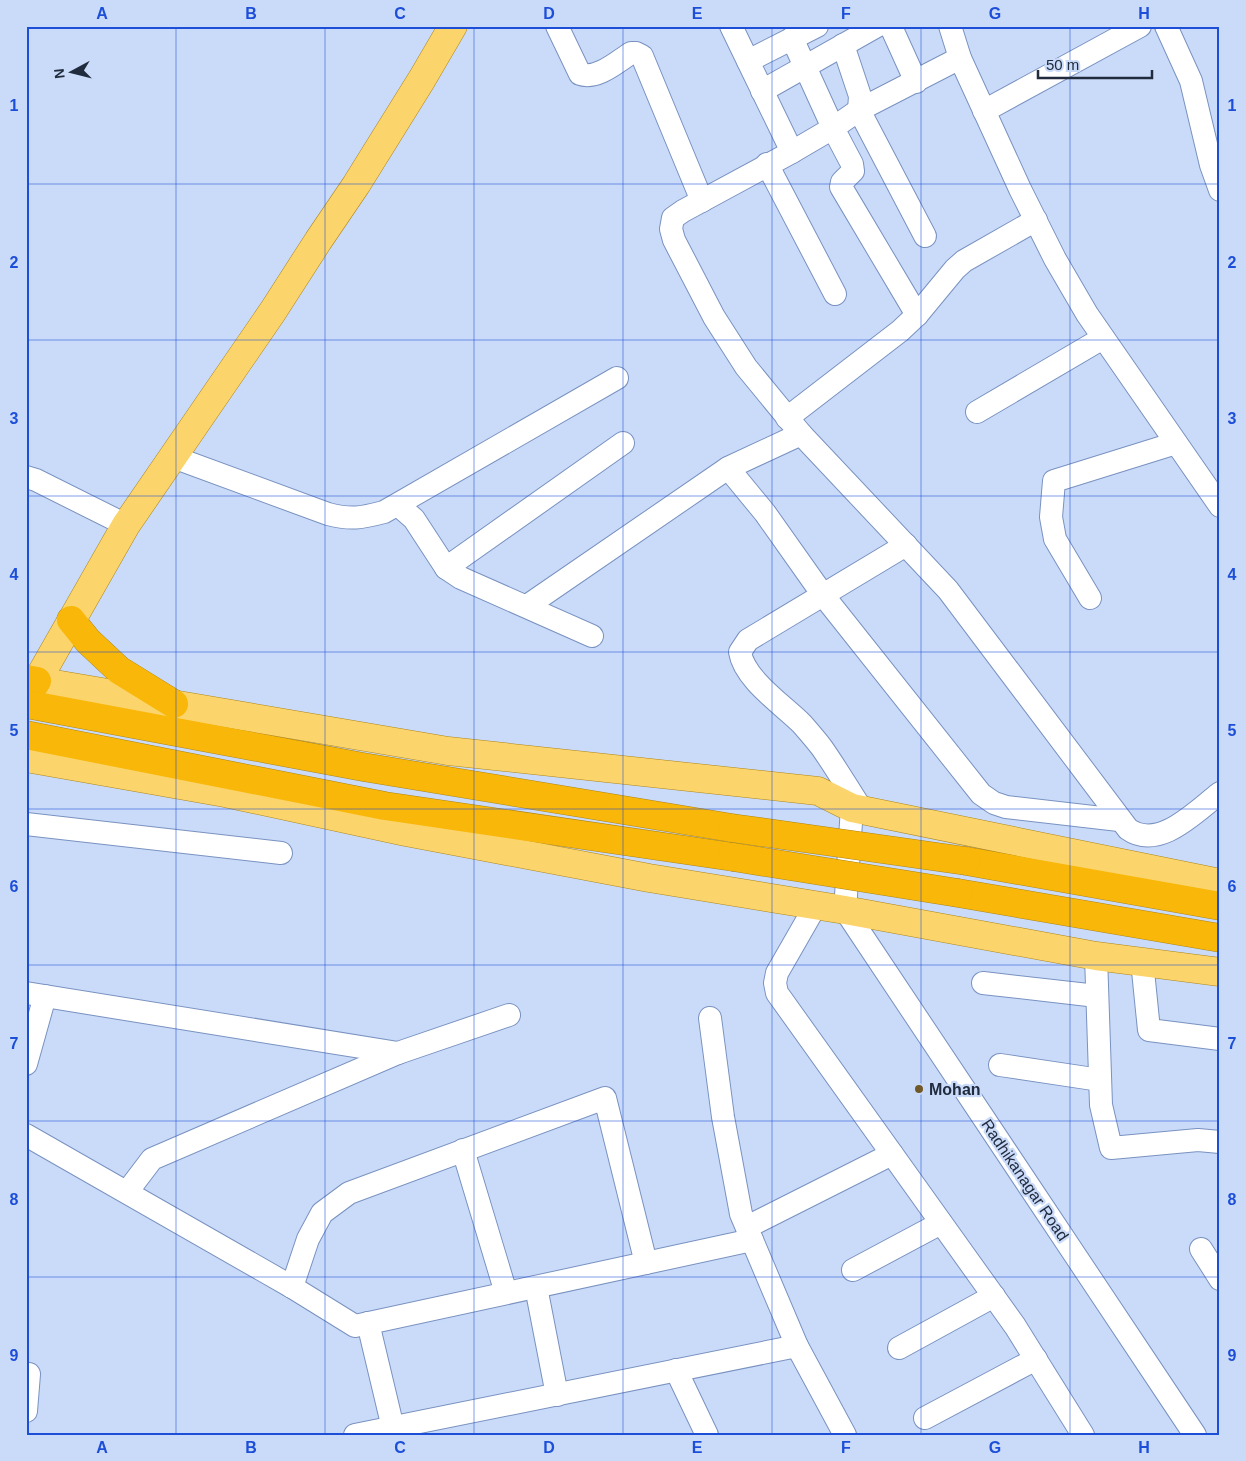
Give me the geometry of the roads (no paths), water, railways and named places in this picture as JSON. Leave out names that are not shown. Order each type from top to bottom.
[{"type":"highway","points":[[71,620],[88,640],[119,670],[174,704]]},
{"type":"highway","points":[[29,691],[363,767],[722,826],[966,861],[1220,906]]},
{"type":"highway","points":[[26,735],[385,806],[733,857],[1220,938]]},
{"type":"main road","points":[[453,27],[356,185],[273,311],[126,525],[29,691],[174,704],[448,751],[818,791],[857,809],[1220,883]]},
{"type":"main road","points":[[26,758],[225,793],[406,832],[649,878],[845,910],[1096,956],[1220,972]]},
{"type":"street","points":[[557,26],[580,74],[586,76],[595,75],[631,54],[636,53],[642,56],[702,201]]},
{"type":"street","points":[[731,26],[792,152]]},
{"type":"street","points":[[748,61],[817,26]]},
{"type":"street","points":[[762,91],[877,26]]},
{"type":"street","points":[[889,26],[916,82]]},
{"type":"street","points":[[950,26],[960,58],[984,111],[1060,266],[1102,338],[1220,506]]},
{"type":"street","points":[[984,111],[1140,26]]},
{"type":"street","points":[[1166,26],[1191,81],[1211,164],[1220,190]]},
{"type":"street","points":[[792,38],[833,128],[852,164],[853,171],[842,182],[841,187],[917,316]]},
{"type":"street","points":[[843,45],[860,96],[860,110],[924,236]]},
{"type":"street","points":[[960,58],[860,110],[792,152],[767,164],[673,218],[671,229],[674,240],[714,317],[746,367],[794,426],[948,590],[1119,820],[1136,835],[1163,834],[1220,793]]},
{"type":"street","points":[[767,164],[834,294]]},
{"type":"street","points":[[528,606],[728,468],[794,426],[917,316],[964,261],[1036,220]]},
{"type":"street","points":[[977,412],[1102,338]]},
{"type":"street","points":[[173,457],[328,514],[343,518],[360,518],[384,512],[617,378]]},
{"type":"street","points":[[446,568],[622,443]]},
{"type":"street","points":[[1090,598],[1053,534],[1051,517],[1054,481],[1176,443]]},
{"type":"street","points":[[728,468],[765,513],[823,595],[981,794],[994,803],[1006,807],[1119,820]]},
{"type":"street","points":[[26,476],[126,525]]},
{"type":"street","points":[[398,504],[414,519],[446,568],[461,578],[528,606],[592,636]]},
{"type":"street","points":[[845,910],[857,809],[822,748],[802,724],[775,702],[748,671],[740,652],[748,640],[906,545]]},
{"type":"street","points":[[26,824],[281,853]]},
{"type":"street","points":[[816,905],[777,973],[775,983],[777,993],[994,1296],[1036,1360],[1080,1434]]},
{"type":"street","name":"Radhikanagar Road","points":[[845,910],[1195,1435]]},
{"type":"street","points":[[1096,956],[1101,1105],[1111,1148],[1198,1140],[1220,1142]]},
{"type":"street","points":[[1142,961],[1149,1030],[1220,1039]]},
{"type":"street","points":[[983,983],[1097,996]]},
{"type":"street","points":[[26,1064],[36,994],[398,1053]]},
{"type":"street","points":[[127,1192],[152,1158],[398,1053],[509,1015]]},
{"type":"street","points":[[710,1018],[725,1126],[741,1214],[797,1346],[845,1435]]},
{"type":"street","points":[[1000,1065],[1100,1080]]},
{"type":"street","points":[[292,1287],[308,1239],[322,1213],[349,1194],[605,1098],[646,1263]]},
{"type":"street","points":[[26,1134],[292,1287],[355,1326],[646,1263],[750,1233],[892,1154]]},
{"type":"street","points":[[463,1150],[506,1293]]},
{"type":"street","points":[[853,1270],[942,1222]]},
{"type":"street","points":[[1201,1249],[1220,1280]]},
{"type":"street","points":[[536,1287],[557,1395]]},
{"type":"street","points":[[899,1348],[994,1296]]},
{"type":"street","points":[[368,1323],[392,1428]]},
{"type":"street","points":[[355,1435],[797,1346]]},
{"type":"street","points":[[924,1418],[1036,1360]]},
{"type":"street","points":[[676,1370],[708,1435]]},
{"type":"street","points":[[26,1411],[29,1374]]},
{"type":"place","name":"Mohan","points":[[919,1089]]}]
